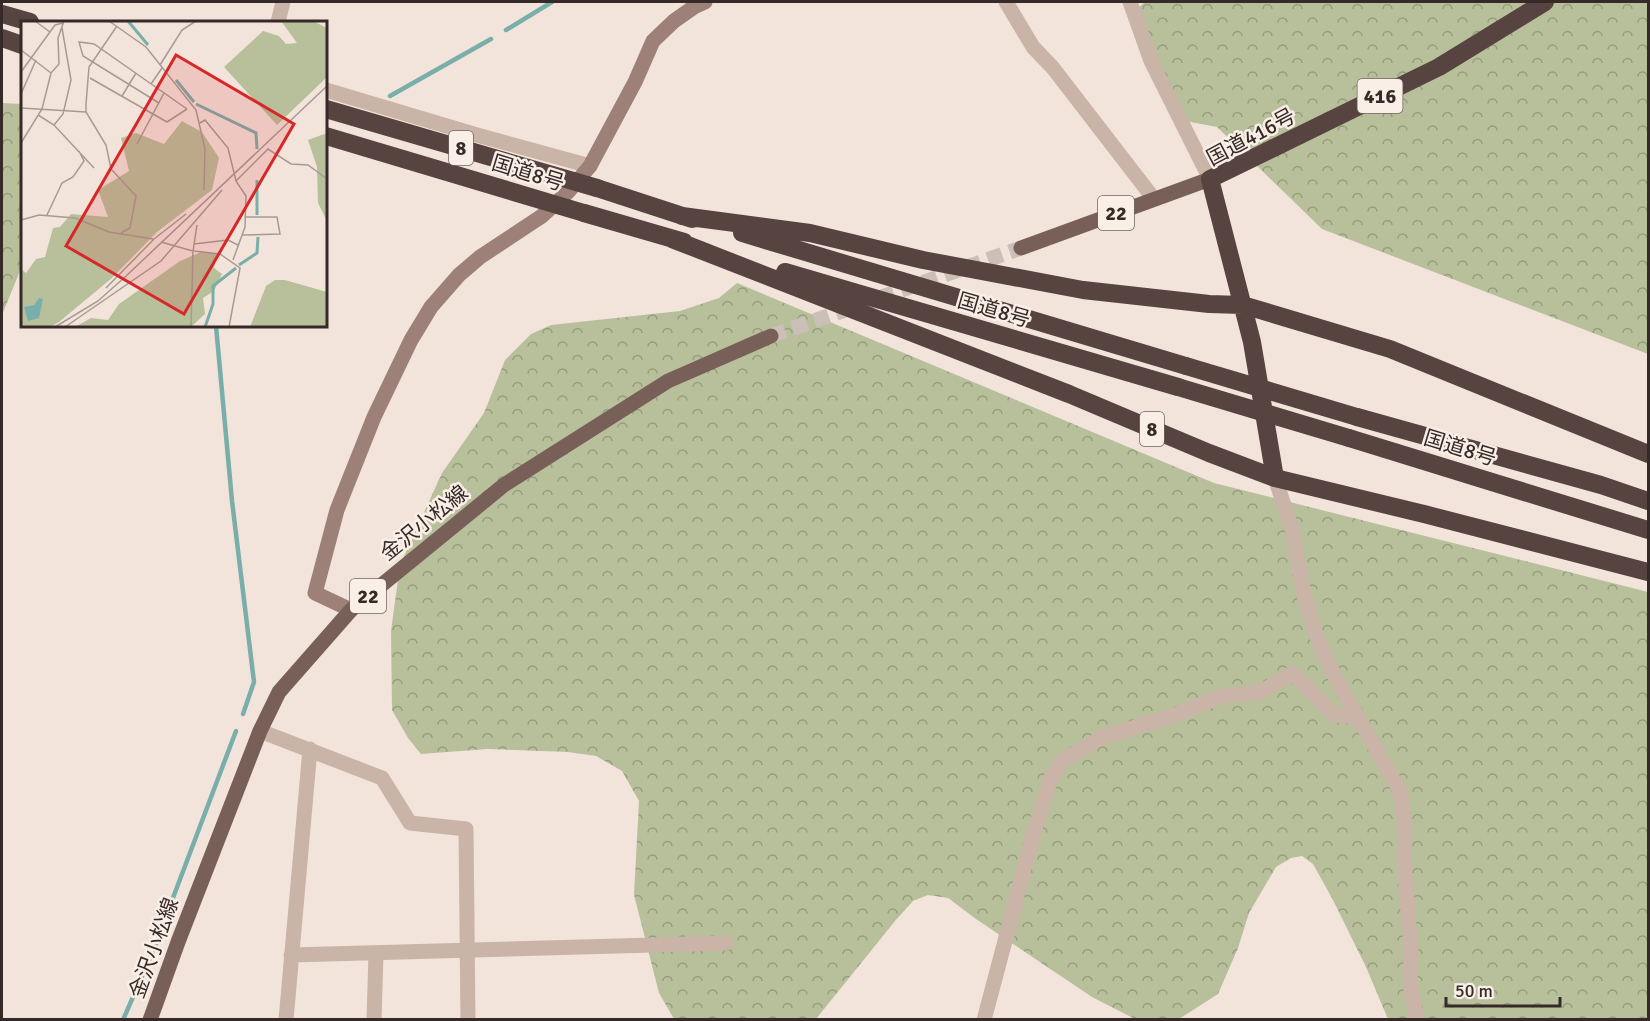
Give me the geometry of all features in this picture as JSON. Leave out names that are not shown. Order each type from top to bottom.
[{"type":"highway","name":"国道416号","points":[[1275,478],[1252,342],[1210,180],[1439,67],[1545,2]]},
{"type":"highway","points":[[2,14],[26,21]]},
{"type":"highway","name":"国道8号","points":[[327,109],[597,188],[682,216],[1357,417],[1601,485],[1648,501]]},
{"type":"highway","name":"国道8号","points":[[327,136],[1178,387],[1648,530]]},
{"type":"highway","name":"8","points":[[682,216],[810,233],[923,260],[1083,290],[1209,304],[1243,305],[1390,349],[1648,454]]},
{"type":"highway","name":"8","points":[[672,239],[1069,394],[1275,478],[1648,572]]},
{"type":"main road","name":"22","points":[[1021,248],[1210,180]]},
{"type":"main road","name":"金沢小松線","points":[[150,1020],[260,731],[279,692],[351,610],[504,484],[668,381],[771,336]]},
{"type":"street","points":[[278,21],[283,2]]},
{"type":"street","points":[[351,610],[315,593],[337,510],[374,417],[411,340],[431,307],[459,275],[480,257],[542,216],[569,191],[590,166],[635,82],[653,40],[674,21],[705,2]]},
{"type":"street","points":[[1006,2],[1033,47],[1053,68],[1154,199]]},
{"type":"street","points":[[1130,2],[1151,61],[1210,180]]},
{"type":"street","points":[[327,90],[590,166]]},
{"type":"street","points":[[1275,478],[1292,529],[1304,595],[1316,635],[1335,677],[1401,793],[1411,948],[1410,984],[1417,1020]]},
{"type":"street","points":[[984,1020],[1032,839],[1051,778],[1064,760],[1103,737],[1175,715],[1222,696],[1260,692],[1293,673],[1334,715],[1358,717]]},
{"type":"street","points":[[260,731],[382,778],[410,823],[466,829],[468,1020]]},
{"type":"street","points":[[286,1020],[310,749]]},
{"type":"street","points":[[291,955],[726,943]]},
{"type":"street","points":[[374,1020],[376,953]]},
{"type":"green space","points":[[1145,2],[1648,2],[1648,354],[1322,229],[1217,127],[1185,121],[1133,12]]},
{"type":"green space","points":[[2,103],[21,104],[21,268],[2,315]]},
{"type":"green space","points":[[737,283],[1214,483],[1648,592],[1648,1019],[1388,1019],[1366,967],[1333,900],[1313,864],[1302,856],[1291,858],[1276,867],[1249,913],[1238,948],[1218,994],[1179,1019],[1141,1020],[1133,1018],[1092,997],[948,898],[928,895],[913,901],[816,1019],[674,1019],[659,993],[634,895],[639,801],[622,771],[596,756],[568,752],[487,749],[421,754],[408,738],[392,710],[391,631],[400,565],[442,473],[484,413],[505,360],[531,334],[551,325],[680,311],[719,298]]},
{"type":"waterway","points":[[506,30],[552,2]]},
{"type":"waterway","points":[[390,96],[491,39]]},
{"type":"waterway","points":[[216,327],[232,501],[254,682],[243,714]]},
{"type":"waterway","points":[[162,927],[236,731]]},
{"type":"waterway","points":[[123,1020],[156,944]]},
{"type":"tunnel","points":[[771,336],[1021,248]]}]
